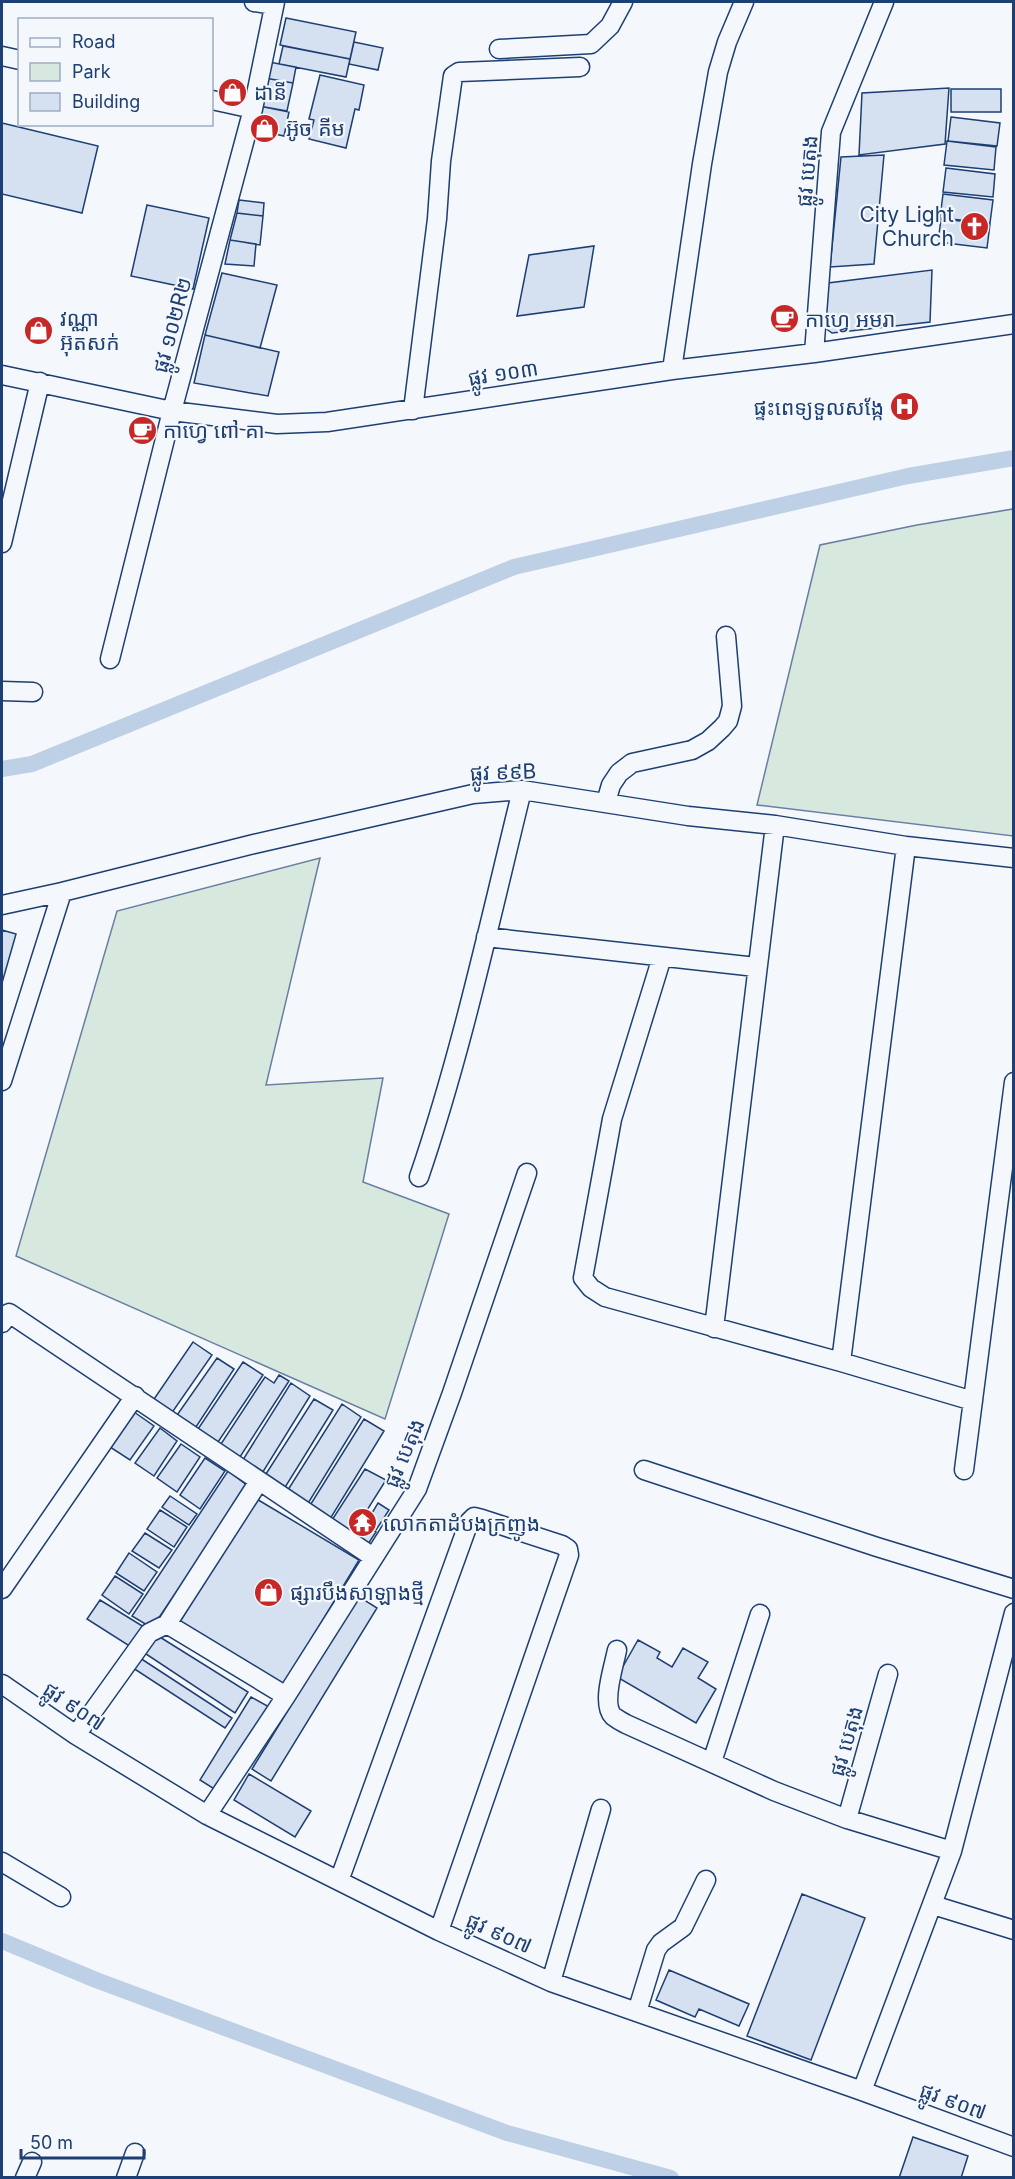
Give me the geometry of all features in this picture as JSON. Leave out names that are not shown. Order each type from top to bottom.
[{"type":"street","points":[[254,2],[275,3]]},
{"type":"street","points":[[499,49],[591,44],[610,26],[623,2]]},
{"type":"street","points":[[672,369],[718,72],[727,42],[744,2]]},
{"type":"street","name":"ផ្លូវ បេតុង","points":[[814,353],[831,132],[884,2]]},
{"type":"street","name":"ផ្លូវ ១០២R២","points":[[110,659],[172,411],[253,109],[275,3]]},
{"type":"street","points":[[2,56],[18,60]]},
{"type":"street","points":[[413,410],[437,219],[441,161],[453,76],[459,72],[580,67]]},
{"type":"street","points":[[213,100],[253,109]]},
{"type":"street","name":"ផ្លូវ ១០៣","points":[[2,375],[172,411],[277,424],[327,422],[672,369],[814,353],[1014,324]]},
{"type":"street","points":[[2,543],[40,382]]},
{"type":"street","points":[[606,802],[611,785],[619,773],[632,763],[692,750],[708,741],[728,721],[732,706],[726,636]]},
{"type":"street","points":[[2,691],[33,692]]},
{"type":"street","points":[[419,1177],[436,1129],[522,790]]},
{"type":"street","name":"ផ្លូវ ៩៩B","points":[[2,905],[254,843],[473,794],[522,790],[688,816],[774,825],[906,846],[1014,858]]},
{"type":"street","points":[[714,1328],[774,825]]},
{"type":"street","points":[[841,1362],[906,846]]},
{"type":"street","points":[[2,1081],[62,892]]},
{"type":"street","points":[[486,937],[756,967]]},
{"type":"street","points":[[662,957],[612,1119],[583,1278],[591,1288],[605,1297],[974,1401]]},
{"type":"street","points":[[964,1470],[1014,1083]]},
{"type":"street","name":"ផ្លូវ បេតុង","points":[[207,1815],[286,1696],[417,1489],[527,1173]]},
{"type":"street","points":[[2,1323],[9,1312],[373,1557]]},
{"type":"street","points":[[2,1589],[135,1396]]},
{"type":"street","points":[[644,1470],[877,1547],[1014,1589]]},
{"type":"street","points":[[76,1736],[149,1633],[167,1624],[259,1481]]},
{"type":"street","points":[[339,1881],[469,1522],[474,1517],[482,1519],[568,1549],[569,1555],[439,1931]]},
{"type":"street","points":[[862,2091],[952,1851],[1014,1613]]},
{"type":"street","points":[[712,1762],[760,1614]]},
{"type":"street","points":[[167,1624],[286,1696]]},
{"type":"street","points":[[617,1650],[608,1693],[608,1706],[612,1715],[626,1724],[774,1791],[847,1819],[952,1851]]},
{"type":"street","name":"ផ្លូវ បេតុង","points":[[847,1819],[888,1674]]},
{"type":"street","name":"ផ្លូវ ៩០៧","points":[[2,1684],[76,1736],[207,1815],[439,1931],[551,1982],[1014,2147]]},
{"type":"street","points":[[551,1982],[601,1809]]},
{"type":"street","points":[[2,1862],[61,1897]]},
{"type":"street","points":[[637,2012],[656,1950],[661,1943],[683,1927],[706,1880]]},
{"type":"street","points":[[933,1905],[1014,1930]]},
{"type":"street","points":[[126,2178],[135,2153]]},
{"type":"green space","points":[[1013,509],[1013,836],[757,805],[820,545],[917,525]]},
{"type":"green space","points":[[320,858],[266,1085],[383,1078],[363,1182],[449,1214],[385,1419],[16,1256],[117,911]]},
{"type":"building","points":[[286,18],[356,32],[350,59],[280,45]]},
{"type":"building","points":[[354,42],[383,48],[378,70],[349,64]]},
{"type":"building","points":[[283,46],[350,59],[346,77],[279,64]]},
{"type":"building","points":[[269,62],[296,67],[293,83],[265,78]]},
{"type":"building","points":[[320,75],[364,85],[359,110],[355,109],[346,148],[309,139],[314,120],[309,119]]},
{"type":"building","points":[[265,78],[293,83],[287,111],[259,106]]},
{"type":"building","points":[[949,88],[945,144],[859,155],[862,93]]},
{"type":"building","points":[[951,89],[1001,89],[1001,112],[951,112]]},
{"type":"building","points":[[259,106],[289,112],[284,136],[253,129]]},
{"type":"building","points":[[951,117],[1000,123],[997,146],[948,141]]},
{"type":"building","points":[[2,123],[98,146],[82,213],[2,194]]},
{"type":"building","points":[[947,141],[996,147],[994,170],[944,165]]},
{"type":"building","points":[[884,155],[874,264],[830,267],[841,157]]},
{"type":"building","points":[[946,168],[995,174],[993,197],[943,192]]},
{"type":"building","points":[[943,194],[993,200],[990,223],[940,218]]},
{"type":"building","points":[[239,200],[264,203],[263,216],[237,213]]},
{"type":"building","points":[[147,205],[209,218],[193,289],[131,276]]},
{"type":"building","points":[[237,213],[263,216],[260,245],[230,240]]},
{"type":"building","points":[[941,219],[990,224],[987,248],[938,242]]},
{"type":"building","points":[[230,240],[256,244],[254,266],[225,264]]},
{"type":"building","points":[[594,246],[584,307],[517,316],[529,255]]},
{"type":"building","points":[[932,270],[930,322],[832,333],[825,328],[828,283]]},
{"type":"building","points":[[222,273],[277,285],[260,348],[205,335]]},
{"type":"building","points":[[205,335],[279,352],[268,396],[194,383]]},
{"type":"building","points":[[2,930],[16,934],[2,983]]},
{"type":"building","points":[[193,1342],[212,1355],[171,1414],[152,1402]]},
{"type":"building","points":[[217,1358],[234,1369],[194,1430],[175,1418]]},
{"type":"building","points":[[243,1362],[263,1375],[216,1445],[196,1432]]},
{"type":"building","points":[[279,1375],[289,1381],[238,1460],[219,1447],[265,1377],[274,1383]]},
{"type":"building","points":[[291,1383],[310,1396],[261,1475],[241,1463]]},
{"type":"building","points":[[314,1399],[333,1410],[284,1489],[264,1477]]},
{"type":"building","points":[[342,1404],[361,1417],[307,1505],[286,1493]]},
{"type":"building","points":[[134,1412],[154,1426],[130,1460],[110,1447]]},
{"type":"building","points":[[364,1419],[384,1431],[330,1519],[309,1507]]},
{"type":"building","points":[[160,1428],[177,1441],[154,1476],[135,1463]]},
{"type":"building","points":[[181,1444],[200,1457],[177,1492],[157,1478]]},
{"type":"building","points":[[205,1458],[225,1471],[200,1509],[180,1495]]},
{"type":"building","points":[[365,1469],[386,1480],[352,1534],[332,1520]]},
{"type":"building","points":[[228,1471],[248,1486],[152,1628],[132,1616]]},
{"type":"building","points":[[170,1496],[197,1514],[189,1525],[162,1507]]},
{"type":"building","points":[[255,1498],[359,1560],[283,1686],[179,1623]]},
{"type":"building","points":[[378,1503],[389,1510],[376,1530],[366,1523]]},
{"type":"building","points":[[160,1510],[187,1527],[174,1547],[147,1529]]},
{"type":"building","points":[[364,1525],[376,1532],[368,1544],[356,1537]]},
{"type":"building","points":[[145,1533],[172,1550],[159,1568],[132,1551]]},
{"type":"building","points":[[129,1553],[157,1572],[144,1591],[116,1573]]},
{"type":"building","points":[[115,1576],[143,1594],[129,1614],[102,1595]]},
{"type":"building","points":[[358,1596],[377,1608],[271,1781],[252,1769]]},
{"type":"building","points":[[100,1600],[144,1627],[131,1647],[87,1619]]},
{"type":"building","points":[[155,1634],[248,1692],[235,1713],[143,1652]]},
{"type":"building","points":[[638,1640],[660,1652],[657,1658],[672,1667],[683,1648],[708,1662],[698,1678],[716,1689],[696,1723],[617,1677]]},
{"type":"building","points":[[140,1658],[232,1718],[225,1728],[133,1668]]},
{"type":"building","points":[[251,1697],[271,1708],[219,1792],[200,1780]]},
{"type":"building","points":[[249,1774],[311,1811],[295,1837],[234,1800]]},
{"type":"building","points":[[802,1894],[865,1918],[811,2060],[747,2036]]},
{"type":"building","points":[[669,1970],[749,2004],[739,2026],[699,2009],[695,2017],[656,2000]]},
{"type":"building","points":[[913,2137],[968,2156],[961,2178],[899,2178]]},
{"type":"waterway","points":[[2,769],[32,764],[514,567],[908,476],[1014,458]]},
{"type":"waterway","points":[[2,1941],[96,1980],[507,2133],[671,2178]]},
{"type":"place","name":"ដានី","points":[[233,92]]},
{"type":"place","name":"អ៊ូច គីម","points":[[265,128]]},
{"type":"place","name":"City Light Church","points":[[975,226]]},
{"type":"place","name":"កាហ្វេ អមរា","points":[[784,319]]},
{"type":"place","name":"វណ្ណា អ៊ុតសក់","points":[[39,330]]},
{"type":"place","name":"ផ្ទះពេទ្យទួលសង្កែ","points":[[905,407]]},
{"type":"place","name":"កាហ្វេ ពៅ គា","points":[[142,430]]},
{"type":"place","name":"លោកតាដំបងក្រញូង","points":[[362,1523]]},
{"type":"place","name":"ផ្សារបឹងសាឡាងថ្មី","points":[[269,1592]]}]
